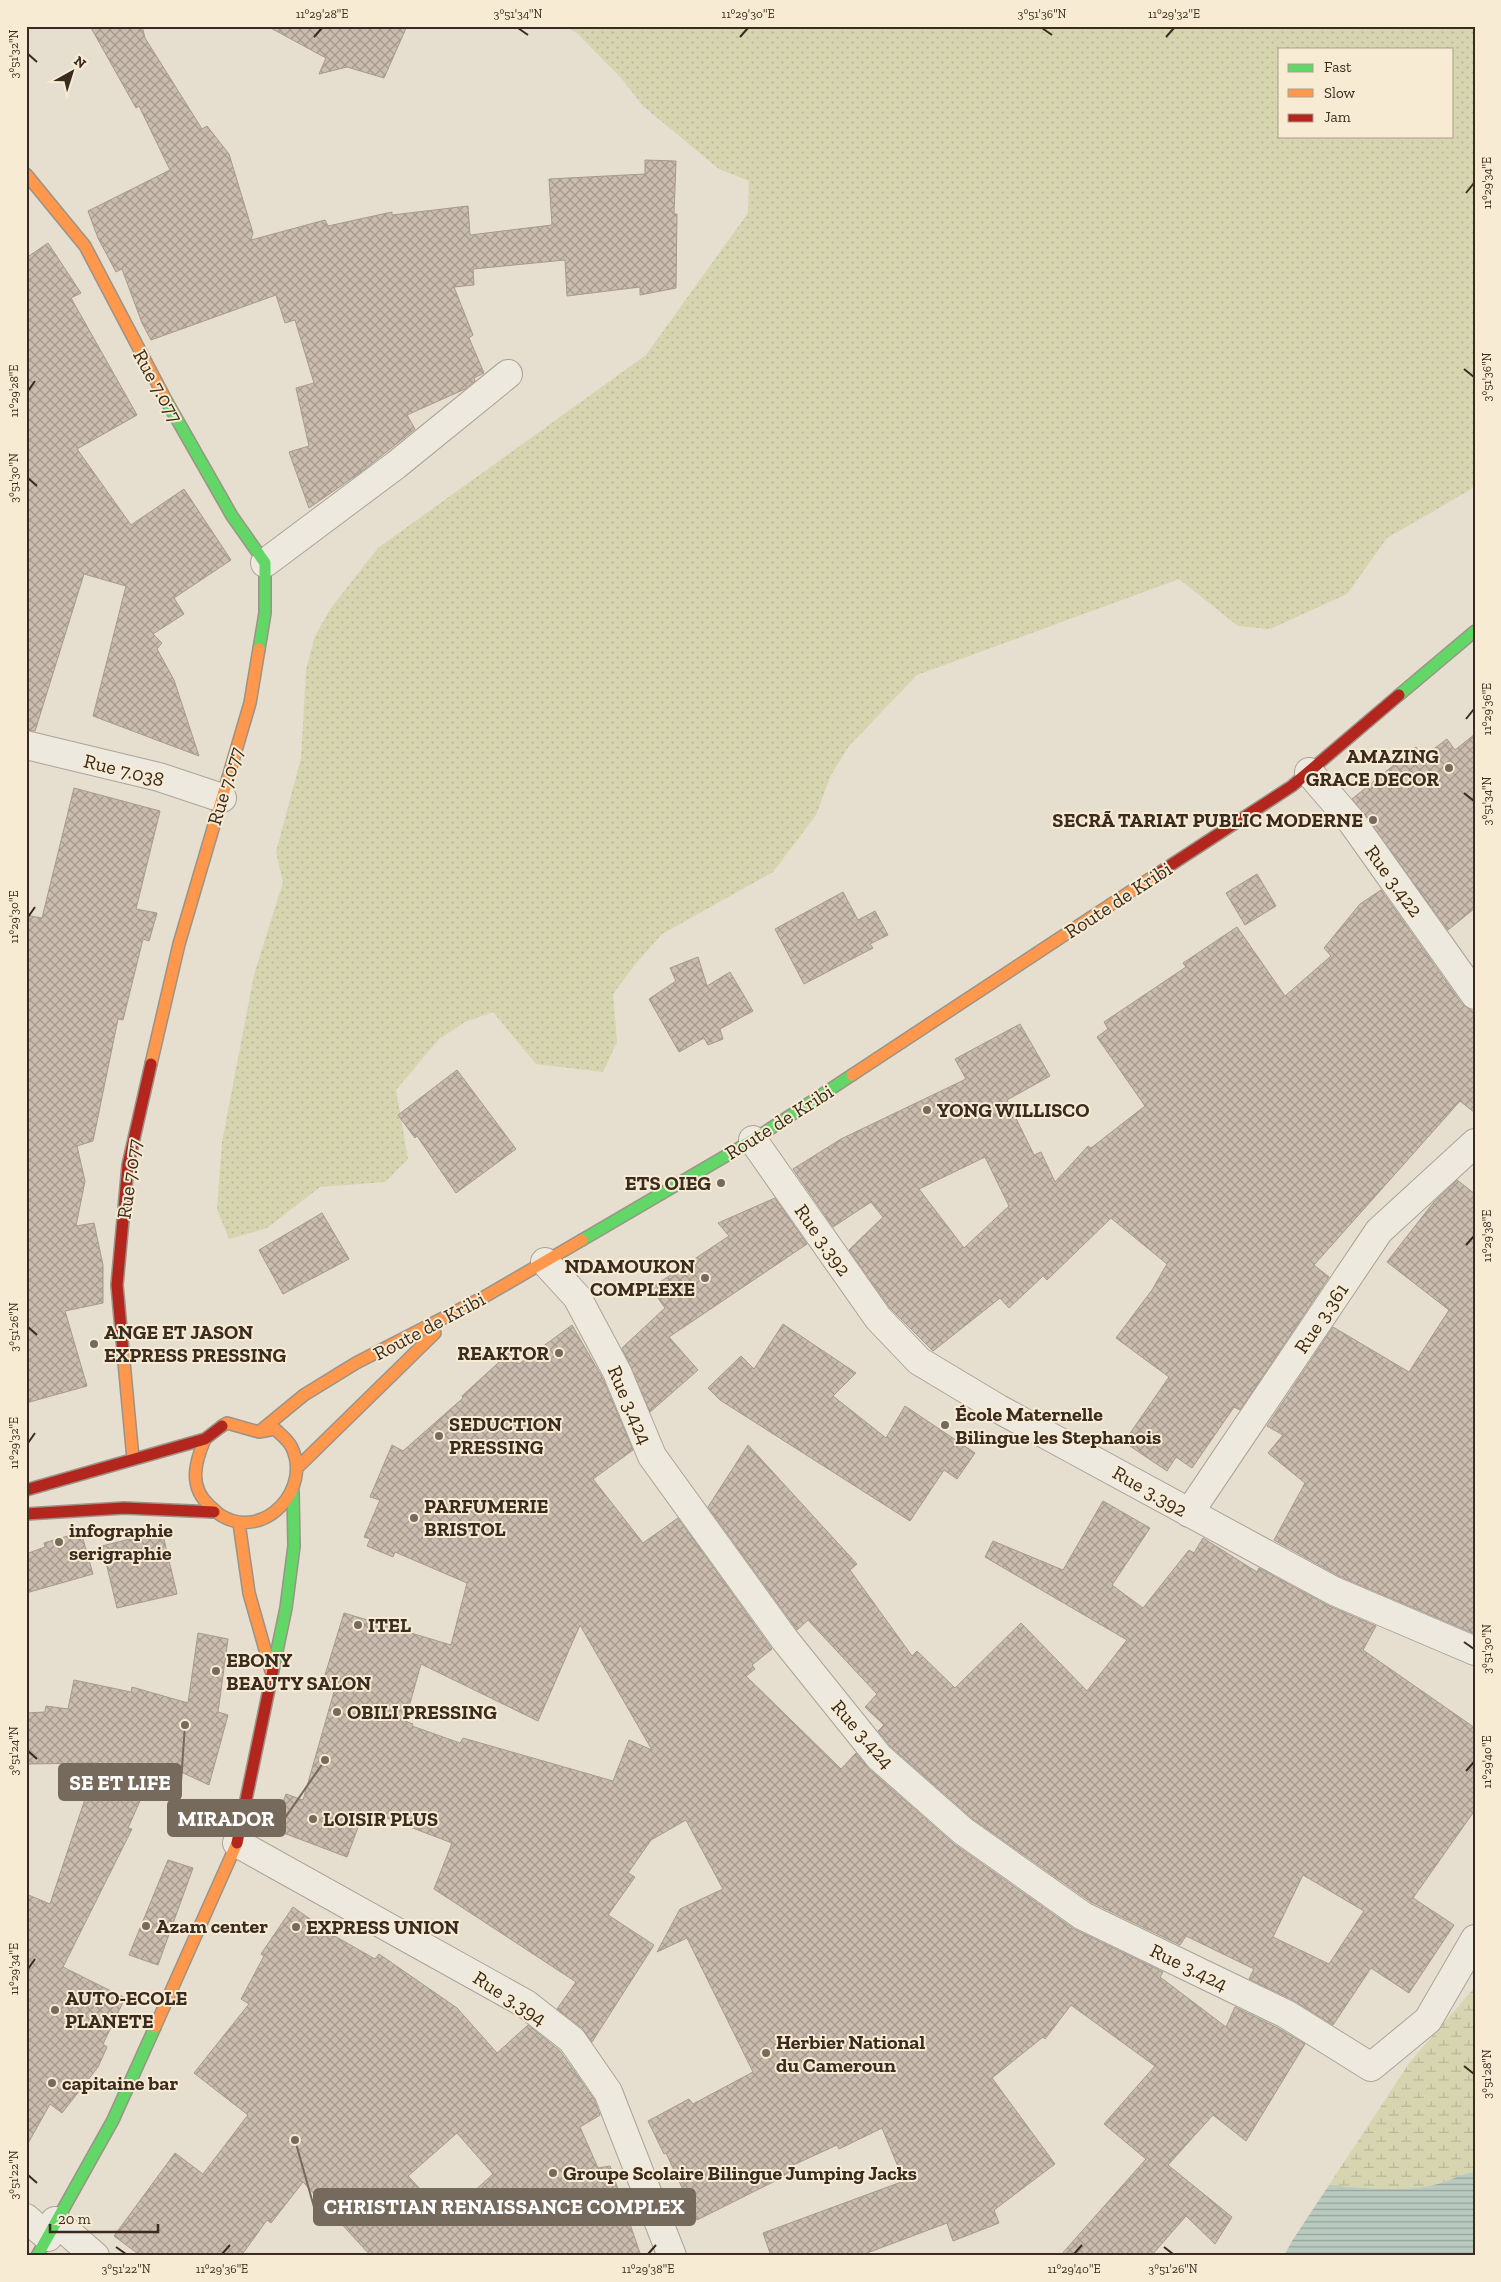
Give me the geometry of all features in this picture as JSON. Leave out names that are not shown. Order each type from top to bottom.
[{"type":"main road","name":"Rue 7.077","points":[[26,174],[85,246],[150,374],[232,516],[265,563],[265,613],[250,703],[178,944],[128,1165],[118,1285],[133,1459]]},
{"type":"main road","name":"Route de Kribi","points":[[259,1432],[304,1395],[356,1363],[484,1297],[753,1140],[1283,792],[1475,631]]},
{"type":"main road","points":[[297,1468],[374,1394],[427,1339],[484,1297]]},
{"type":"main road","points":[[26,1490],[206,1439],[227,1423],[259,1432],[276,1429],[291,1446],[297,1468],[293,1492],[294,1546],[286,1608],[237,1843],[113,2120],[46,2238]]},
{"type":"main road","points":[[206,1439],[194,1463],[198,1490],[214,1512]]},
{"type":"main road","points":[[26,1514],[124,1508],[214,1512],[239,1523],[261,1521],[280,1510],[293,1492]]},
{"type":"main road","points":[[239,1523],[250,1593],[272,1675]]},
{"type":"street","points":[[265,563],[396,465],[508,374]]},
{"type":"street","name":"Rue 7.038","points":[[26,745],[159,777],[222,798]]},
{"type":"street","name":"Rue 3.422","points":[[1309,772],[1352,822],[1475,995]]},
{"type":"street","name":"Rue 3.392","points":[[753,1140],[878,1318],[918,1361],[999,1409],[1334,1591],[1475,1651]]},
{"type":"street","name":"Rue 3.361","points":[[1188,1513],[1380,1232],[1475,1143]]},
{"type":"street","name":"Rue 3.424","points":[[545,1262],[577,1297],[617,1372],[652,1456],[785,1640],[879,1757],[963,1831],[1083,1916],[1286,2014],[1372,2067],[1428,2020],[1475,1939]]},
{"type":"street","name":"Rue 3.394","points":[[237,1843],[526,2004],[572,2040],[608,2092],[672,2256]]},
{"type":"street","points":[[26,2218],[46,2238],[95,2256]]},
{"type":"green space","points":[[565,26],[1475,26],[1475,487],[1387,538],[1347,594],[1270,629],[1238,626],[1179,579],[917,675],[849,746],[831,775],[816,815],[773,872],[662,934],[637,962],[613,994],[617,1042],[603,1072],[536,1064],[493,1012],[465,1022],[439,1039],[396,1090],[408,1159],[385,1182],[320,1187],[267,1228],[229,1239],[217,1209],[222,1142],[254,975],[283,882],[276,852],[301,758],[306,670],[315,636],[331,608],[378,548],[646,355],[748,213],[749,181],[719,169],[643,106],[622,79],[578,34]]},
{"type":"green space","points":[[1475,1987],[1475,2172],[1436,2185],[1417,2188],[1380,2189],[1329,2185],[1410,2062]]},
{"type":"shaded area","points":[[1475,2172],[1475,2256],[1284,2256],[1329,2185],[1380,2189],[1417,2188],[1436,2185]]},
{"type":"building","points":[[90,26],[142,26],[145,38],[202,129],[207,126],[229,154],[253,233],[251,240],[325,220],[328,226],[392,212],[392,215],[468,206],[470,235],[552,225],[549,179],[645,174],[645,160],[676,161],[674,214],[677,214],[676,288],[640,295],[640,287],[567,296],[565,260],[473,269],[474,285],[454,287],[473,335],[469,338],[484,373],[474,378],[475,381],[465,389],[407,415],[415,429],[361,472],[309,508],[289,452],[309,446],[296,388],[314,383],[295,320],[285,323],[276,295],[151,340],[142,323],[122,269],[116,272],[98,238],[88,211],[170,170],[139,106],[136,108]]},
{"type":"building","points":[[267,26],[407,26],[384,78],[347,67],[319,74],[326,58]]},
{"type":"building","points":[[48,243],[81,293],[71,298],[137,415],[77,449],[131,525],[184,489],[231,560],[174,598],[184,614],[153,634],[162,643],[157,649],[174,680],[199,756],[93,716],[126,586],[84,574],[35,731],[26,730],[26,258]]},
{"type":"building","points":[[1475,734],[1475,908],[1448,930],[1352,799],[1416,747],[1423,757],[1447,739],[1455,750]]},
{"type":"building","points":[[74,788],[160,811],[136,909],[157,913],[149,941],[143,939],[123,1020],[118,1019],[93,1141],[77,1146],[85,1181],[76,1226],[94,1223],[103,1265],[103,1303],[65,1311],[87,1386],[26,1403],[26,915],[42,918]]},
{"type":"building","points":[[1257,874],[1276,906],[1245,925],[1226,893]]},
{"type":"building","points":[[1381,890],[1462,1004],[1475,1013],[1475,1113],[1460,1101],[1314,1265],[1329,1277],[1240,1410],[1234,1407],[1192,1468],[1176,1457],[1167,1471],[1124,1442],[1169,1377],[1116,1338],[1152,1290],[1167,1264],[1111,1218],[1047,1280],[1043,1276],[1009,1308],[1000,1298],[933,1351],[890,1308],[849,1250],[883,1217],[871,1202],[833,1227],[793,1169],[841,1139],[966,1079],[955,1059],[1020,1024],[1050,1076],[1007,1100],[1034,1155],[1041,1152],[1055,1182],[1088,1146],[1091,1148],[1145,1106],[1097,1037],[1108,1029],[1104,1022],[1186,967],[1183,963],[1237,927],[1285,996],[1331,956],[1324,948],[1360,904]],"holes":[[[985,1157],[1009,1206],[964,1248],[919,1189]]]},
{"type":"building","points":[[843,892],[858,920],[875,911],[888,935],[870,944],[873,948],[804,984],[775,929]]},
{"type":"building","points":[[698,957],[707,986],[730,972],[753,1011],[720,1029],[723,1039],[708,1045],[704,1038],[679,1052],[649,999],[676,981],[670,968]]},
{"type":"building","points":[[457,1070],[516,1149],[456,1193],[417,1136],[415,1138],[398,1115]]},
{"type":"building","points":[[1457,1180],[1475,1194],[1475,1634],[1341,1577],[1274,1540],[1305,1483],[1268,1453],[1283,1435],[1267,1426],[1333,1327],[1409,1372],[1449,1310],[1387,1262],[1433,1203]]},
{"type":"building","points":[[775,1198],[807,1244],[669,1337],[698,1370],[650,1412],[622,1348],[665,1308],[651,1288],[729,1236],[718,1223]]},
{"type":"building","points":[[322,1213],[349,1259],[283,1294],[259,1250]]},
{"type":"building","points":[[783,1324],[856,1373],[833,1396],[886,1438],[905,1406],[975,1453],[957,1479],[944,1470],[910,1521],[720,1400],[708,1388],[741,1356],[754,1369]]},
{"type":"building","points":[[572,1325],[603,1379],[633,1450],[593,1479],[643,1543],[678,1518],[772,1649],[752,1665],[755,1669],[746,1676],[841,1769],[856,1753],[869,1769],[954,1844],[1074,1929],[1163,1972],[1160,1977],[1226,2027],[1235,2007],[1278,2028],[1305,2044],[1246,2141],[1213,2115],[1168,2165],[1232,2217],[1215,2244],[1186,2216],[1151,2256],[1060,2256],[1146,2159],[1104,2124],[1155,2066],[1071,2005],[1045,2039],[1043,2037],[992,2078],[1055,2164],[994,2210],[999,2223],[953,2241],[947,2223],[859,2256],[771,2256],[763,2233],[904,2181],[882,2128],[839,2149],[837,2145],[789,2167],[791,2173],[697,2220],[666,2153],[664,2154],[648,2121],[689,2099],[693,2104],[753,2072],[687,1938],[657,1952],[680,1909],[723,1889],[686,1820],[651,1840],[628,1873],[635,1877],[608,1915],[654,1945],[592,2042],[582,2028],[557,2009],[576,1982],[434,1889],[452,1843],[371,1812],[370,1816],[363,1814],[347,1857],[273,1829],[286,1794],[303,1800],[334,1692],[321,1688],[344,1613],[451,1645],[467,1583],[395,1552],[393,1557],[367,1546],[370,1539],[364,1537],[380,1500],[370,1497],[392,1445],[403,1451],[463,1398],[462,1396],[509,1353],[519,1364]],"holes":[[[580,1625],[652,1750],[629,1740],[613,1781],[463,1738],[460,1743],[412,1726],[413,1724],[405,1721],[421,1664],[538,1721]]]},
{"type":"building","points":[[748,1445],[857,1564],[850,1570],[912,1656],[917,1651],[955,1688],[1021,1623],[1087,1691],[1127,1640],[985,1557],[993,1541],[1063,1570],[1103,1501],[1150,1528],[1112,1585],[1143,1608],[1189,1550],[1194,1553],[1203,1538],[1257,1572],[1259,1568],[1327,1605],[1376,1626],[1363,1650],[1475,1728],[1475,1810],[1413,1898],[1454,1925],[1409,1993],[1371,1968],[1333,2025],[1293,2000],[1249,1979],[1254,1969],[1186,1936],[1180,1945],[1091,1902],[973,1819],[890,1746],[878,1731],[884,1725],[865,1707],[877,1694],[808,1620],[797,1630],[708,1507]],"holes":[[[1303,1875],[1364,1911],[1329,1964],[1273,1937]]]},
{"type":"building","points":[[162,1531],[177,1594],[117,1608],[102,1546]]},
{"type":"building","points":[[81,1532],[93,1574],[26,1593],[26,1554],[45,1547],[44,1543]]},
{"type":"building","points":[[198,1633],[228,1639],[218,1712],[228,1715],[209,1785],[164,1764],[157,1778],[151,1776],[128,1828],[132,1829],[63,1967],[125,1998],[103,2044],[107,2047],[98,2067],[62,2113],[50,2104],[26,2147],[26,1894],[50,1904],[97,1763],[26,1764],[26,1713],[45,1712],[46,1706],[68,1709],[74,1680],[131,1692],[132,1687],[188,1703]]},
{"type":"building","points":[[168,1860],[193,1868],[158,1965],[129,1955]]},
{"type":"building","points":[[293,1907],[333,1935],[375,1959],[379,1954],[457,2008],[497,2053],[528,2025],[560,2051],[594,2099],[600,2115],[580,2127],[598,2168],[610,2166],[641,2256],[371,2256],[303,2182],[271,2223],[267,2220],[241,2256],[141,2256],[114,2236],[175,2153],[203,2174],[248,2115],[194,2073],[249,2004],[241,1999],[264,1956],[261,1954]],"holes":[[[457,2133],[493,2174],[446,2217],[408,2176]]]},
{"type":"traffic: fast","points":[[167,402],[232,516],[265,563],[265,613],[259,649]]},
{"type":"traffic: fast","points":[[1399,695],[1475,631]]},
{"type":"traffic: fast","points":[[582,1240],[753,1140],[852,1075]]},
{"type":"traffic: fast","points":[[273,1670],[286,1608],[294,1546],[293,1492]]},
{"type":"traffic: fast","points":[[37,2256],[113,2120],[155,2027]]},
{"type":"traffic: slow","points":[[26,174],[85,246],[167,402]]},
{"type":"traffic: slow","points":[[151,1064],[179,944],[250,703],[259,649]]},
{"type":"traffic: slow","points":[[852,1075],[1157,874]]},
{"type":"traffic: slow","points":[[259,1432],[304,1395],[356,1363],[484,1297],[582,1240]]},
{"type":"traffic: slow","points":[[297,1468],[435,1333]]},
{"type":"traffic: slow","points":[[123,1351],[133,1459]]},
{"type":"traffic: slow","points":[[205,1439],[196,1465],[196,1483],[203,1499],[220,1515],[238,1522],[254,1522],[269,1516],[281,1506],[290,1493],[296,1478],[296,1462],[291,1446],[275,1429],[259,1432],[227,1423],[222,1426]]},
{"type":"traffic: slow","points":[[239,1523],[249,1593],[271,1671]]},
{"type":"traffic: slow","points":[[155,2027],[237,1843]]},
{"type":"traffic: jam","points":[[1157,874],[1292,786],[1399,695]]},
{"type":"traffic: jam","points":[[123,1351],[117,1285],[128,1165],[151,1064]]},
{"type":"traffic: jam","points":[[26,1490],[205,1439],[222,1426]]},
{"type":"traffic: jam","points":[[26,1514],[124,1508],[214,1512]]},
{"type":"traffic: jam","points":[[237,1843],[273,1670]]},
{"type":"place","name":"AMAZING GRACE DECOR","points":[[1449,768]]},
{"type":"place","name":"SECRÃ TARIAT PUBLIC MODERNE","points":[[1373,820]]},
{"type":"place","name":"YONG WILLISCO","points":[[927,1110]]},
{"type":"place","name":"ETS OIEG","points":[[721,1183]]},
{"type":"place","name":"NDAMOUKON COMPLEXE","points":[[705,1278]]},
{"type":"place","name":"ANGE ET JASON EXPRESS PRESSING","points":[[94,1344]]},
{"type":"place","name":"REAKTOR","points":[[559,1353]]},
{"type":"place","name":"École Maternelle Bilingue les Stephanois","points":[[945,1425]]},
{"type":"place","name":"SEDUCTION PRESSING","points":[[439,1436]]},
{"type":"place","name":"PARFUMERIE BRISTOL","points":[[414,1518]]},
{"type":"place","name":"infographie serigraphie","points":[[59,1542]]},
{"type":"place","name":"ITEL","points":[[358,1625]]},
{"type":"place","name":"EBONY BEAUTY SALON","points":[[216,1671]]},
{"type":"place","name":"OBILI PRESSING","points":[[337,1712]]},
{"type":"place","name":"SE ET LIFE","points":[[185,1725]]},
{"type":"place","name":"MIRADOR","points":[[325,1760]]},
{"type":"place","name":"LOISIR PLUS","points":[[313,1819]]},
{"type":"place","name":"Azam center","points":[[146,1926]]},
{"type":"place","name":"EXPRESS UNION","points":[[296,1927]]},
{"type":"place","name":"AUTO-ECOLE PLANETE","points":[[55,2010]]},
{"type":"place","name":"Herbier National du Cameroun","points":[[766,2053]]},
{"type":"place","name":"capitaine bar","points":[[52,2083]]},
{"type":"place","name":"CHRISTIAN RENAISSANCE COMPLEX","points":[[295,2140]]},
{"type":"place","name":"Groupe Scolaire Bilingue Jumping Jacks","points":[[553,2173]]}]
